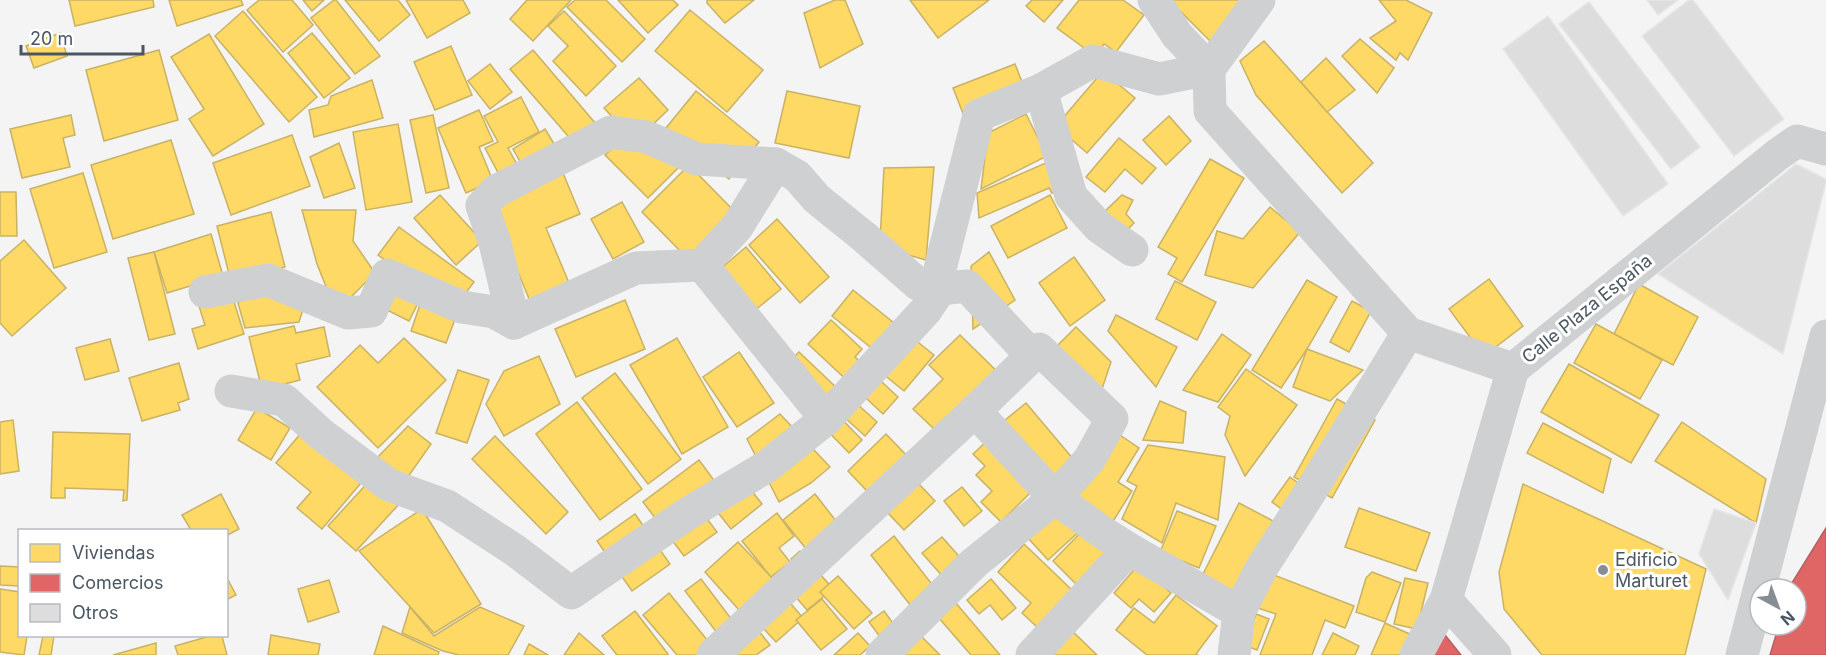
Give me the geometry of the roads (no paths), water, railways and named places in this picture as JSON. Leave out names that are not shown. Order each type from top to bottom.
[{"type":"street","points":[[1154,0],[1176,35],[1209,69]]},
{"type":"street","points":[[1259,0],[1209,69],[1210,111],[1408,333],[1513,369]]},
{"type":"street","points":[[231,391],[284,400],[321,434],[389,485],[447,506],[516,551],[571,593],[687,514],[766,466],[826,419],[926,310],[940,289],[940,269],[979,115],[1041,90],[1093,61],[1159,79],[1209,69]]},
{"type":"street","points":[[1041,90],[1071,196],[1099,227],[1132,250]]},
{"type":"street","points":[[514,323],[495,243],[482,206],[496,191],[611,132],[647,137],[697,159],[776,164],[797,176],[818,199],[918,284],[940,289],[967,286],[1032,356]]},
{"type":"street","name":"Calle Plaza España","points":[[1416,655],[1446,600],[1513,369],[1784,150],[1797,141],[1826,149]]},
{"type":"street","points":[[514,323],[636,268],[702,265],[737,227],[776,164]]},
{"type":"street","points":[[702,265],[826,419]]},
{"type":"street","points":[[205,292],[268,280],[348,313],[366,312],[371,311],[387,275],[462,308],[494,312],[514,323]]},
{"type":"street","points":[[1234,655],[1239,612],[1261,569],[1320,478],[1408,333]]},
{"type":"street","points":[[1742,655],[1826,336]]},
{"type":"street","points":[[713,655],[1039,349],[1112,419],[1089,460],[1055,498],[974,563],[882,655]]},
{"type":"street","points":[[975,411],[1055,498],[1129,549],[1239,612]]},
{"type":"street","points":[[1032,655],[1129,549]]},
{"type":"street","points":[[1446,600],[1495,655]]},
{"type":"place","name":"Edificio Marturet","points":[[1603,570]]}]
